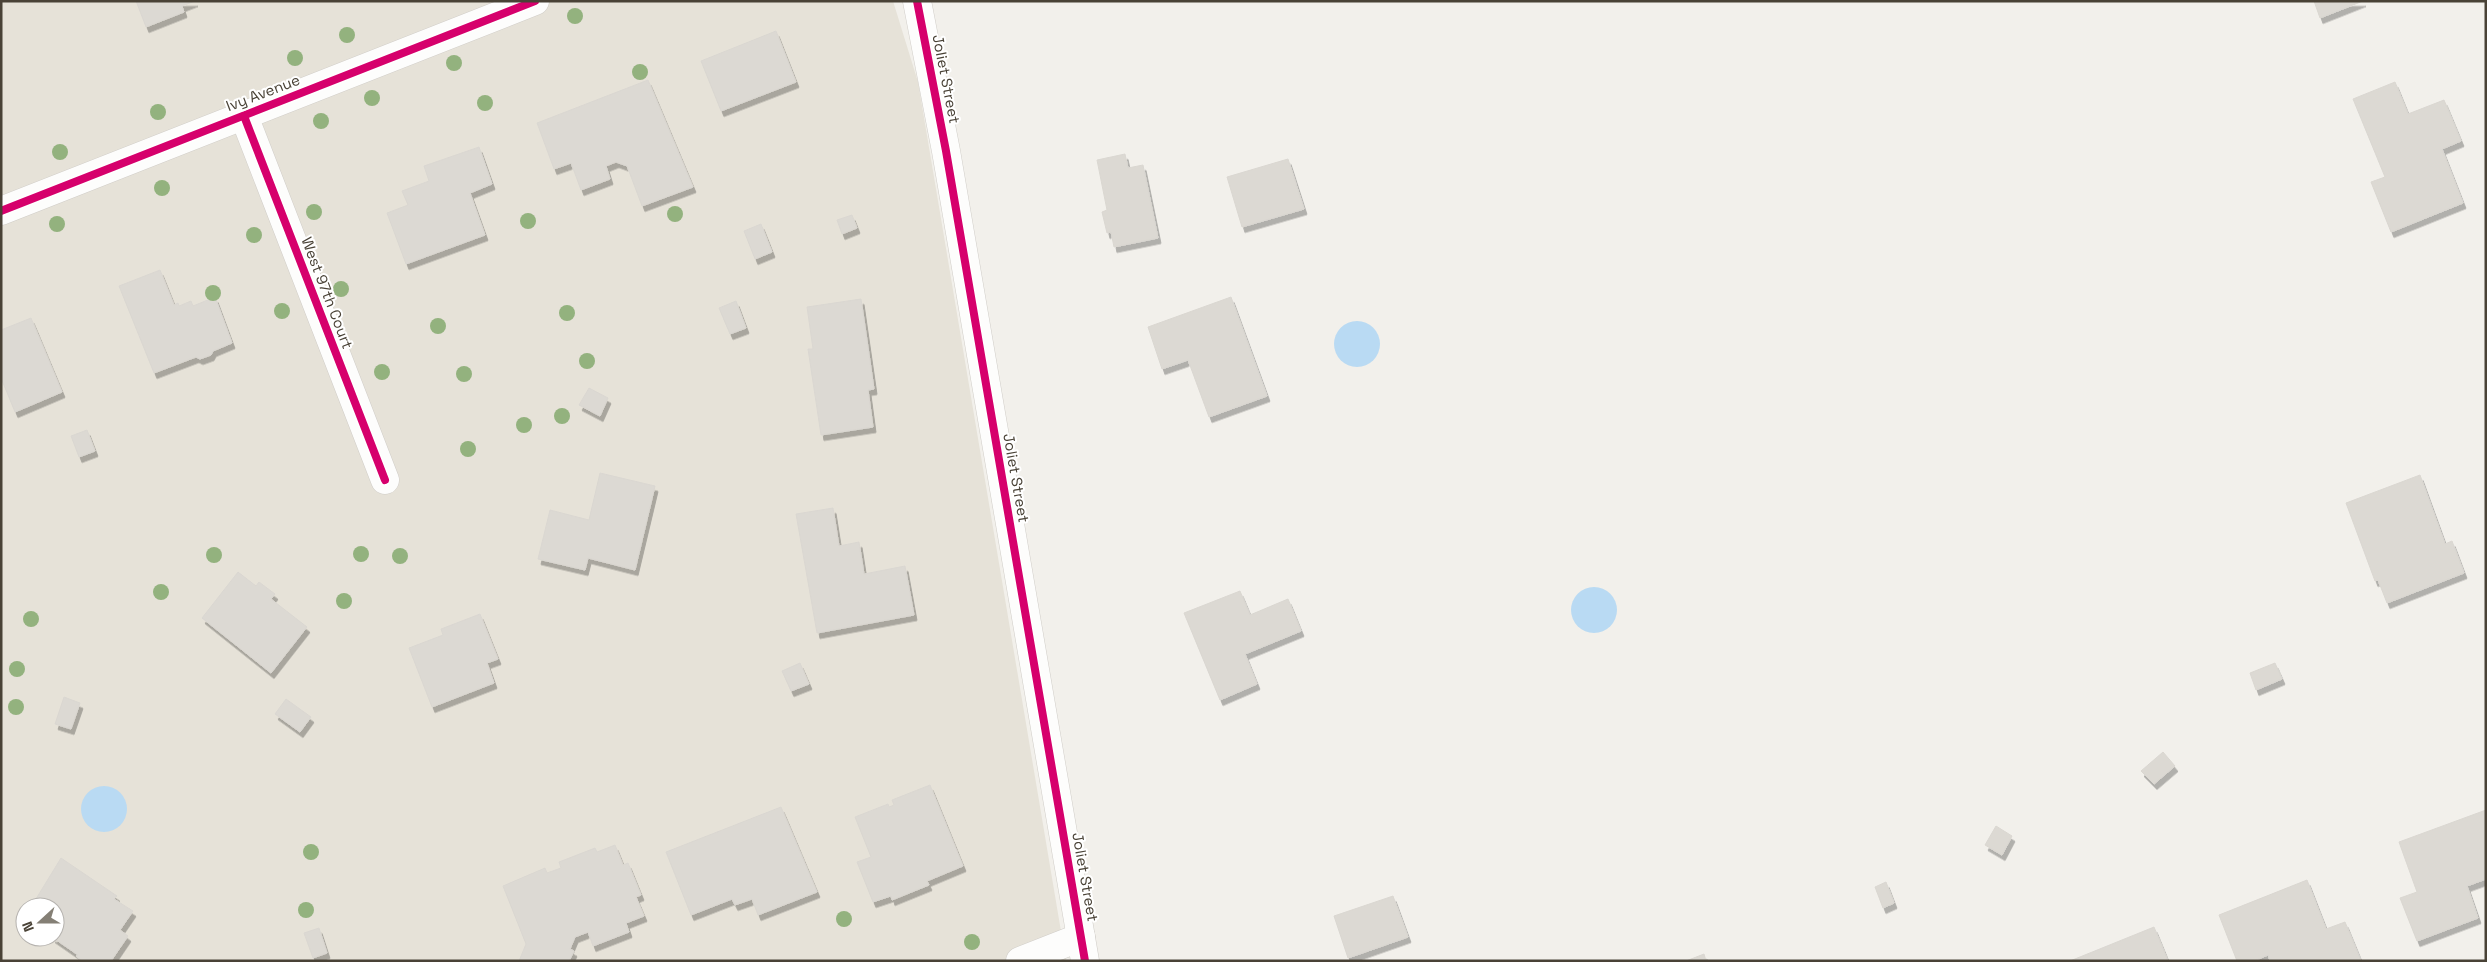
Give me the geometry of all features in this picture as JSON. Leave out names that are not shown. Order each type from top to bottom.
[{"type":"street","name":"Ivy Avenue","points":[[1,211],[535,1]]},
{"type":"street","name":"Joliet Street","points":[[917,1],[946,152],[1083,949]]},
{"type":"street","name":"West 97th Court","points":[[244,116],[385,480]]},
{"type":"street","points":[[1020,961],[1083,949]]},
{"type":"shaded area","points":[[1,1],[893,1],[918,82],[1066,961],[1,961]]},
{"type":"water","points":[[1353,321],[1361,321],[1370,325],[1376,331],[1380,344],[1376,357],[1370,363],[1361,367],[1353,367],[1344,363],[1338,357],[1334,348],[1334,340],[1338,331],[1344,325]]},
{"type":"water","points":[[1589,587],[1599,587],[1613,597],[1617,610],[1613,623],[1607,629],[1599,633],[1589,633],[1575,623],[1571,615],[1571,605],[1581,591]]},
{"type":"water","points":[[100,786],[108,786],[117,790],[123,796],[127,809],[123,822],[117,828],[108,832],[100,832],[91,828],[85,822],[81,813],[81,805],[85,796],[91,790]]},
{"type":"building","points":[[136,1],[195,1],[182,6],[184,12],[146,27]]},
{"type":"building","points":[[2314,1],[2363,1],[2320,18]]},
{"type":"building","points":[[776,31],[796,82],[721,111],[701,61]]},
{"type":"building","points":[[648,80],[693,187],[642,206],[627,166],[616,162],[606,166],[610,179],[581,190],[571,163],[554,169],[537,123]]},
{"type":"building","points":[[2395,82],[2408,114],[2444,100],[2461,141],[2442,149],[2463,203],[2391,232],[2371,182],[2385,177],[2353,99]]},
{"type":"building","points":[[479,147],[492,184],[470,193],[485,235],[406,264],[387,213],[408,205],[402,191],[429,181],[424,166]]},
{"type":"building","points":[[1125,154],[1128,168],[1143,165],[1158,238],[1114,247],[1111,232],[1107,233],[1102,212],[1107,210],[1097,160]]},
{"type":"building","points":[[1288,159],[1304,209],[1242,227],[1227,177]]},
{"type":"building","points":[[852,215],[857,228],[842,234],[837,220]]},
{"type":"building","points":[[761,224],[772,252],[755,259],[744,231]]},
{"type":"building","points":[[160,270],[174,305],[178,303],[179,306],[191,301],[193,306],[215,297],[232,343],[213,351],[211,355],[200,359],[196,357],[154,373],[119,286]]},
{"type":"building","points":[[1231,297],[1267,396],[1209,417],[1188,360],[1162,369],[1148,327]]},
{"type":"building","points":[[861,299],[874,389],[868,390],[873,427],[821,435],[808,349],[813,349],[807,307]]},
{"type":"building","points":[[736,301],[746,328],[730,334],[719,308]]},
{"type":"building","points":[[31,318],[62,392],[15,412],[1,378],[1,330]]},
{"type":"building","points":[[589,388],[608,398],[600,416],[579,405]]},
{"type":"building","points":[[87,430],[95,451],[79,457],[71,436]]},
{"type":"building","points":[[600,473],[655,486],[635,570],[588,558],[585,570],[538,559],[550,510],[589,520]]},
{"type":"building","points":[[2420,475],[2445,544],[2452,541],[2464,573],[2387,603],[2378,580],[2375,581],[2346,503]]},
{"type":"building","points":[[833,508],[839,546],[859,542],[864,574],[905,566],[914,615],[817,633],[796,514]]},
{"type":"building","points":[[238,572],[256,586],[259,582],[275,594],[271,599],[307,627],[271,673],[202,618]]},
{"type":"building","points":[[1240,591],[1250,615],[1288,599],[1301,631],[1245,654],[1257,684],[1220,700],[1184,613]]},
{"type":"building","points":[[480,614],[498,659],[487,663],[494,683],[432,707],[409,648],[443,635],[441,629]]},
{"type":"building","points":[[800,663],[809,684],[791,691],[782,671]]},
{"type":"building","points":[[2275,663],[2282,679],[2256,690],[2250,673]]},
{"type":"building","points":[[64,697],[80,703],[71,729],[55,724]]},
{"type":"building","points":[[286,699],[311,717],[300,732],[275,714]]},
{"type":"building","points":[[2163,752],[2175,766],[2154,784],[2141,771]]},
{"type":"building","points":[[930,785],[963,866],[927,881],[929,885],[892,900],[891,896],[873,902],[857,862],[871,857],[855,817],[888,804],[889,807],[894,805],[892,800]]},
{"type":"building","points":[[781,807],[817,892],[758,915],[752,899],[735,905],[732,899],[691,915],[666,852]]},
{"type":"building","points":[[2486,810],[2486,879],[2467,886],[2478,918],[2417,941],[2400,898],[2417,892],[2399,842]]},
{"type":"building","points":[[1996,826],[2012,836],[2002,855],[1985,845]]},
{"type":"building","points":[[615,845],[623,865],[628,863],[641,895],[636,897],[644,916],[626,923],[629,932],[593,946],[588,932],[575,937],[570,949],[574,951],[569,961],[519,961],[526,944],[503,886],[545,868],[547,873],[561,868],[559,862],[595,848],[597,852]]},
{"type":"building","points":[[61,858],[117,896],[114,899],[133,911],[120,930],[128,936],[111,961],[82,961],[76,956],[78,955],[65,946],[65,897],[37,897]]},
{"type":"building","points":[[2307,880],[2326,929],[2345,922],[2361,961],[2270,961],[2268,955],[2254,961],[2237,961],[2219,915]]},
{"type":"building","points":[[1886,882],[1894,903],[1883,908],[1875,887]]},
{"type":"building","points":[[1393,896],[1408,937],[1348,958],[1334,916]]},
{"type":"building","points":[[2154,927],[2168,961],[2070,961]]},
{"type":"building","points":[[319,928],[327,953],[313,958],[304,933]]},
{"type":"building","points":[[1704,954],[1706,961],[1686,961]]},
{"type":"cycle path","points":[[1,211],[535,1]]},
{"type":"cycle path","points":[[917,1],[946,151],[1085,961]]},
{"type":"cycle path","points":[[244,116],[385,480]]}]
